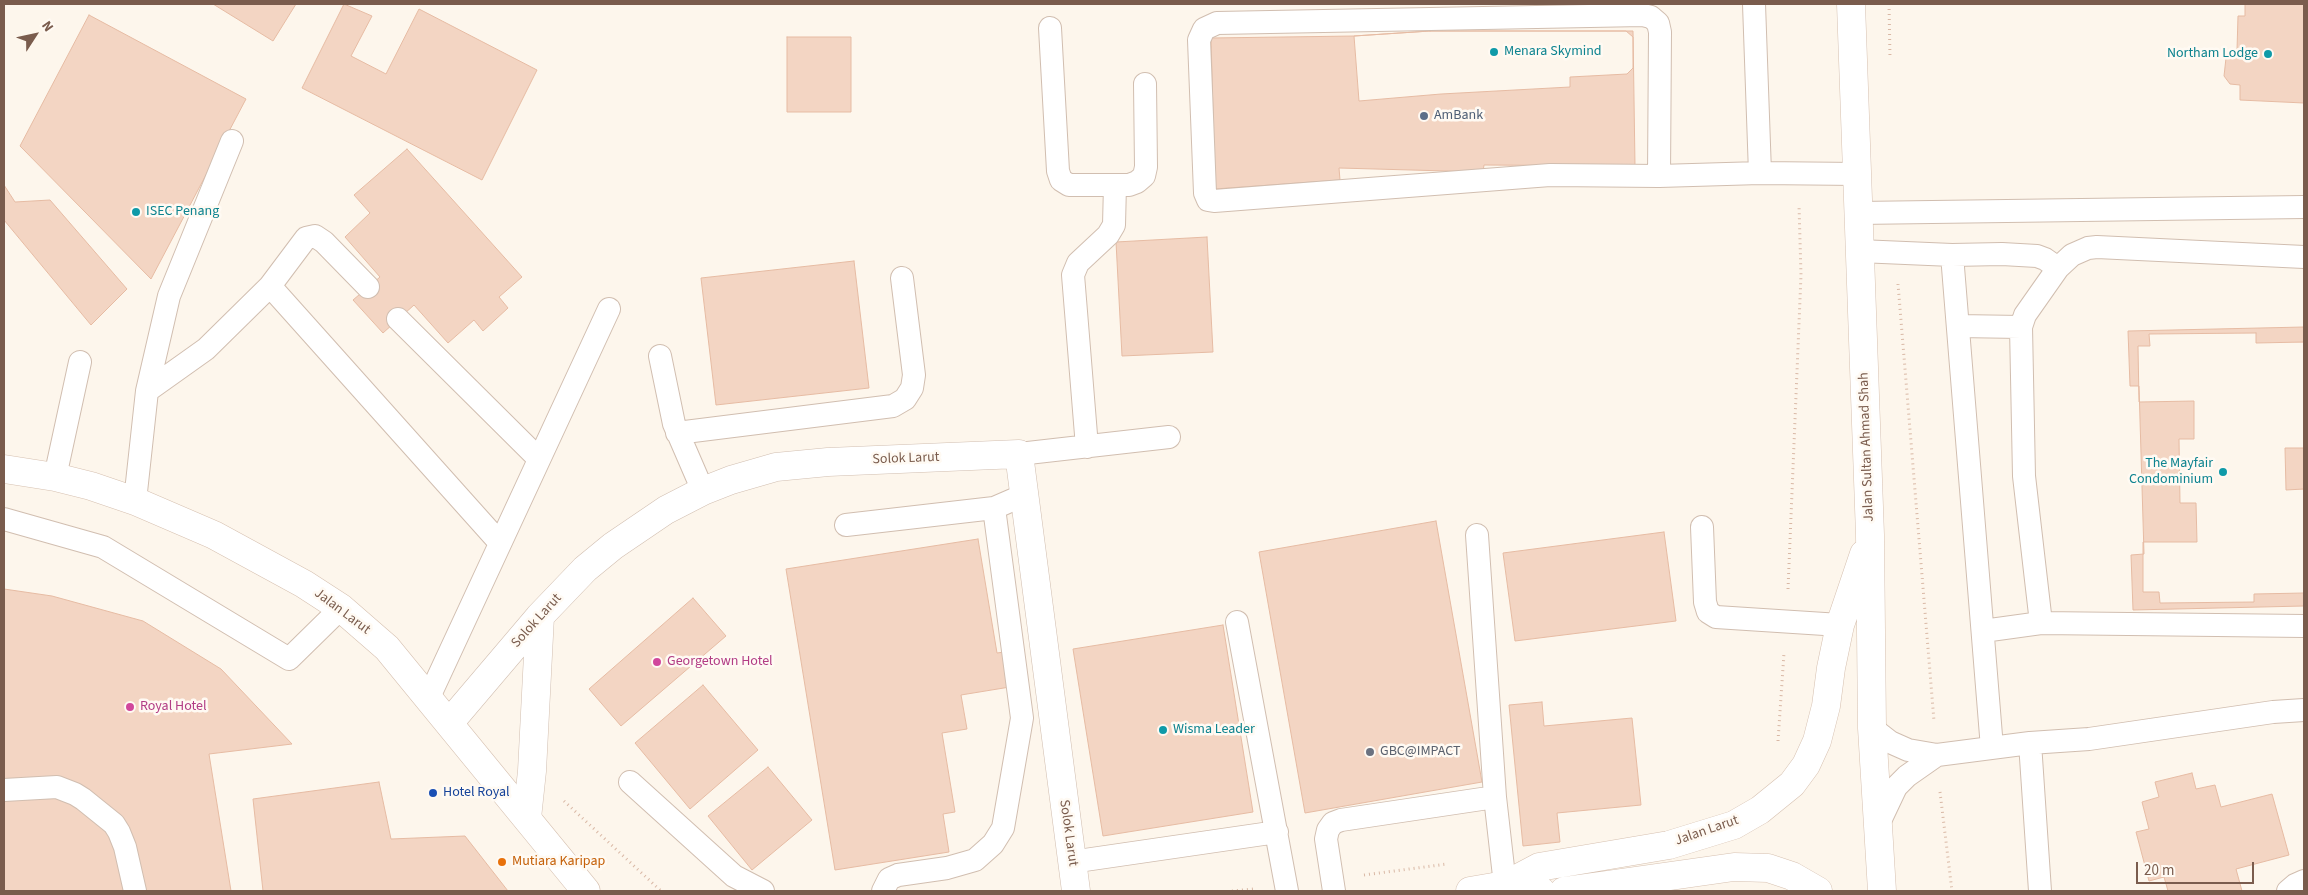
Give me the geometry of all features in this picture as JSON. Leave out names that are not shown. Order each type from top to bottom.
[{"type":"main road","name":"Jalan Sultan Ahmad Shah","points":[[1851,4],[1870,535],[1872,728],[1882,891]]},
{"type":"main road","name":"Solok Larut","points":[[450,722],[540,616],[585,569],[613,546],[666,510],[703,492],[731,480],[776,467],[828,462],[1020,454],[1076,891]]},
{"type":"main road","name":"Jalan Larut","points":[[4,469],[55,477],[91,486],[135,501],[214,534],[304,584],[341,608],[388,648],[450,722],[585,891]]},
{"type":"main road","name":"Jalan Larut","points":[[1505,885],[1539,866],[1669,844],[1734,825],[1760,810],[1792,784],[1806,765],[1817,741],[1826,706],[1831,668],[1840,625],[1870,535]]},
{"type":"main road","points":[[527,818],[532,771],[540,616]]},
{"type":"main road","points":[[1564,891],[1734,867],[1768,868],[1792,876],[1818,891]]},
{"type":"main road","name":"Jalan Larut","points":[[1470,891],[1505,885],[1541,891]]},
{"type":"lane","points":[[1754,4],[1760,173]]},
{"type":"lane","points":[[1659,176],[1660,32],[1658,23],[1651,17],[1643,15],[1337,12],[1217,23],[1204,29],[1199,40],[1205,193],[1208,200],[1550,176],[1659,176],[1760,173],[1858,174]]},
{"type":"lane","points":[[1050,28],[1058,171],[1061,180],[1068,185],[1129,185],[1137,182],[1144,176],[1146,168],[1145,84]]},
{"type":"lane","points":[[135,501],[146,391],[169,296],[232,142]]},
{"type":"lane","points":[[1087,447],[1073,275],[1078,263],[1108,235],[1114,225],[1115,185]]},
{"type":"lane","points":[[1858,213],[2304,207]]},
{"type":"lane","points":[[146,391],[206,349],[270,286],[306,238],[316,236],[324,242],[368,287]]},
{"type":"lane","points":[[2041,623],[2024,476],[2021,328],[2025,314],[2058,268],[2072,254],[2097,247],[2304,257]]},
{"type":"lane","points":[[1859,251],[1896,254],[2002,254],[2037,256],[2045,258],[2058,268]]},
{"type":"lane","points":[[1952,255],[1992,748]]},
{"type":"lane","points":[[677,433],[893,406],[905,400],[912,388],[914,375],[902,278]]},
{"type":"lane","points":[[270,286],[500,544]]},
{"type":"lane","points":[[429,697],[609,310]]},
{"type":"lane","points":[[398,319],[539,459]]},
{"type":"lane","points":[[1958,326],[2021,328]]},
{"type":"lane","points":[[660,356],[677,433],[703,492]]},
{"type":"lane","points":[[55,477],[80,362]]},
{"type":"lane","points":[[1020,454],[1169,437]]},
{"type":"lane","points":[[846,525],[994,508],[1024,495]]},
{"type":"lane","points":[[883,891],[889,879],[898,875],[948,868],[974,860],[993,844],[1003,828],[1022,718],[994,508]]},
{"type":"lane","points":[[6,518],[103,547],[289,659],[341,608]]},
{"type":"lane","points":[[1702,527],[1708,612],[1716,617],[1840,625]]},
{"type":"lane","points":[[1477,535],[1495,797],[1505,885]]},
{"type":"lane","points":[[1237,622],[1286,888]]},
{"type":"lane","points":[[1983,631],[2041,623],[2304,626]]},
{"type":"lane","points":[[1872,728],[1890,742],[1908,750],[1937,755],[2030,743],[2089,739],[2273,712],[2304,710]]},
{"type":"lane","points":[[2030,743],[2040,891]]},
{"type":"lane","points":[[1878,825],[1896,787],[1907,776],[1937,755]]},
{"type":"lane","points":[[630,782],[734,876],[762,891]]},
{"type":"lane","points":[[4,790],[56,787],[76,794],[83,799],[114,824],[119,832],[125,847],[135,891]]},
{"type":"lane","points":[[1333,885],[1326,840],[1328,830],[1333,823],[1341,820],[1495,797]]},
{"type":"lane","points":[[1071,862],[1277,832]]},
{"type":"lane","points":[[2288,891],[2304,881]]},
{"type":"path","points":[[1889,4],[1890,62]]},
{"type":"path","points":[[1760,173],[1799,196],[1801,275],[1787,622],[1777,745]]},
{"type":"path","points":[[1896,254],[1937,755],[1952,891]]},
{"type":"path","points":[[532,771],[661,891]]},
{"type":"path","points":[[1333,885],[1502,858]]},
{"type":"path","points":[[1232,891],[1286,888]]},
{"type":"building","points":[[213,4],[296,4],[273,41]]},
{"type":"building","points":[[344,4],[372,16],[351,56],[386,74],[419,9],[537,70],[482,180],[302,88]]},
{"type":"building","name":"Northam Lodge","points":[[2245,4],[2304,4],[2304,103],[2240,100],[2240,85],[2230,84],[2224,76],[2226,58],[2237,50],[2238,16],[2245,16]]},
{"type":"building","name":"ISEC Penang","points":[[89,15],[246,99],[151,279],[20,146]]},
{"type":"building","name":"AmBank","points":[[1430,31],[1633,31],[1635,166],[1484,165],[1483,172],[1339,168],[1340,180],[1215,189],[1211,38],[1354,36]]},
{"type":"building","name":"Menara Skymind","points":[[1430,31],[1626,31],[1633,37],[1633,68],[1627,74],[1570,77],[1570,87],[1441,94],[1359,101],[1354,36]]},
{"type":"building","points":[[787,37],[851,37],[851,112],[787,112]]},
{"type":"building","points":[[407,149],[522,277],[499,297],[508,308],[483,331],[474,320],[448,343],[414,305],[383,333],[353,300],[380,277],[345,237],[370,213],[354,195]]},
{"type":"building","points":[[4,185],[15,202],[50,200],[127,289],[91,325],[4,220]]},
{"type":"building","points":[[1207,237],[1213,352],[1122,356],[1116,242]]},
{"type":"building","points":[[854,261],[869,388],[716,405],[701,278]]},
{"type":"building","name":"The Mayfair Condominium","points":[[2304,327],[2304,606],[2133,610],[2131,555],[2144,554],[2139,386],[2130,386],[2128,331]]},
{"type":"building","name":"The Mayfair Condominium","points":[[2256,333],[2256,343],[2304,342],[2304,448],[2285,448],[2286,490],[2304,489],[2304,593],[2254,594],[2254,602],[2160,603],[2159,592],[2143,592],[2143,542],[2197,542],[2196,503],[2180,503],[2179,439],[2194,439],[2194,401],[2139,402],[2138,346],[2150,346],[2149,334]]},
{"type":"building","points":[[1436,521],[1482,782],[1305,813],[1259,552]]},
{"type":"building","points":[[1664,532],[1676,621],[1515,641],[1503,553]]},
{"type":"building","points":[[978,539],[997,653],[1011,651],[1016,686],[961,695],[967,729],[942,733],[955,812],[943,814],[949,852],[835,870],[786,569]]},
{"type":"building","name":"Royal Hotel","points":[[4,589],[52,596],[143,621],[221,669],[292,744],[209,754],[231,891],[144,891],[131,832],[58,778],[4,780]]},
{"type":"building","name":"Georgetown Hotel","points":[[693,598],[726,636],[621,726],[589,689]]},
{"type":"building","name":"Wisma Leader","points":[[1223,625],[1253,812],[1103,836],[1073,649]]},
{"type":"building","points":[[703,685],[758,750],[690,809],[635,743]]},
{"type":"building","points":[[1542,702],[1544,726],[1632,718],[1641,805],[1557,813],[1560,842],[1523,846],[1509,705]]},
{"type":"building","points":[[768,767],[812,820],[752,870],[708,816]]},
{"type":"building","points":[[2192,773],[2196,789],[2215,785],[2221,807],[2272,794],[2289,855],[2236,869],[2242,891],[2168,891],[2164,877],[2149,881],[2136,832],[2149,829],[2142,802],[2159,797],[2155,782]]},
{"type":"building","points":[[379,782],[391,839],[465,836],[508,891],[263,891],[253,799]]},
{"type":"building","points":[[68,794],[116,837],[129,891],[4,891],[4,801]]},
{"type":"place","name":"Menara Skymind","points":[[1494,52]]},
{"type":"place","name":"Northam Lodge","points":[[2268,54]]},
{"type":"place","name":"AmBank","points":[[1424,116]]},
{"type":"place","name":"ISEC Penang","points":[[136,212]]},
{"type":"place","name":"The Mayfair Condominium","points":[[2223,472]]},
{"type":"place","name":"Georgetown Hotel","points":[[657,662]]},
{"type":"place","name":"Royal Hotel","points":[[130,707]]},
{"type":"place","name":"Wisma Leader","points":[[1163,730]]},
{"type":"place","name":"GBC@IMPACT","points":[[1370,752]]},
{"type":"place","name":"Hotel Royal","points":[[433,793]]},
{"type":"place","name":"Mutiara Karipap","points":[[502,862]]}]
